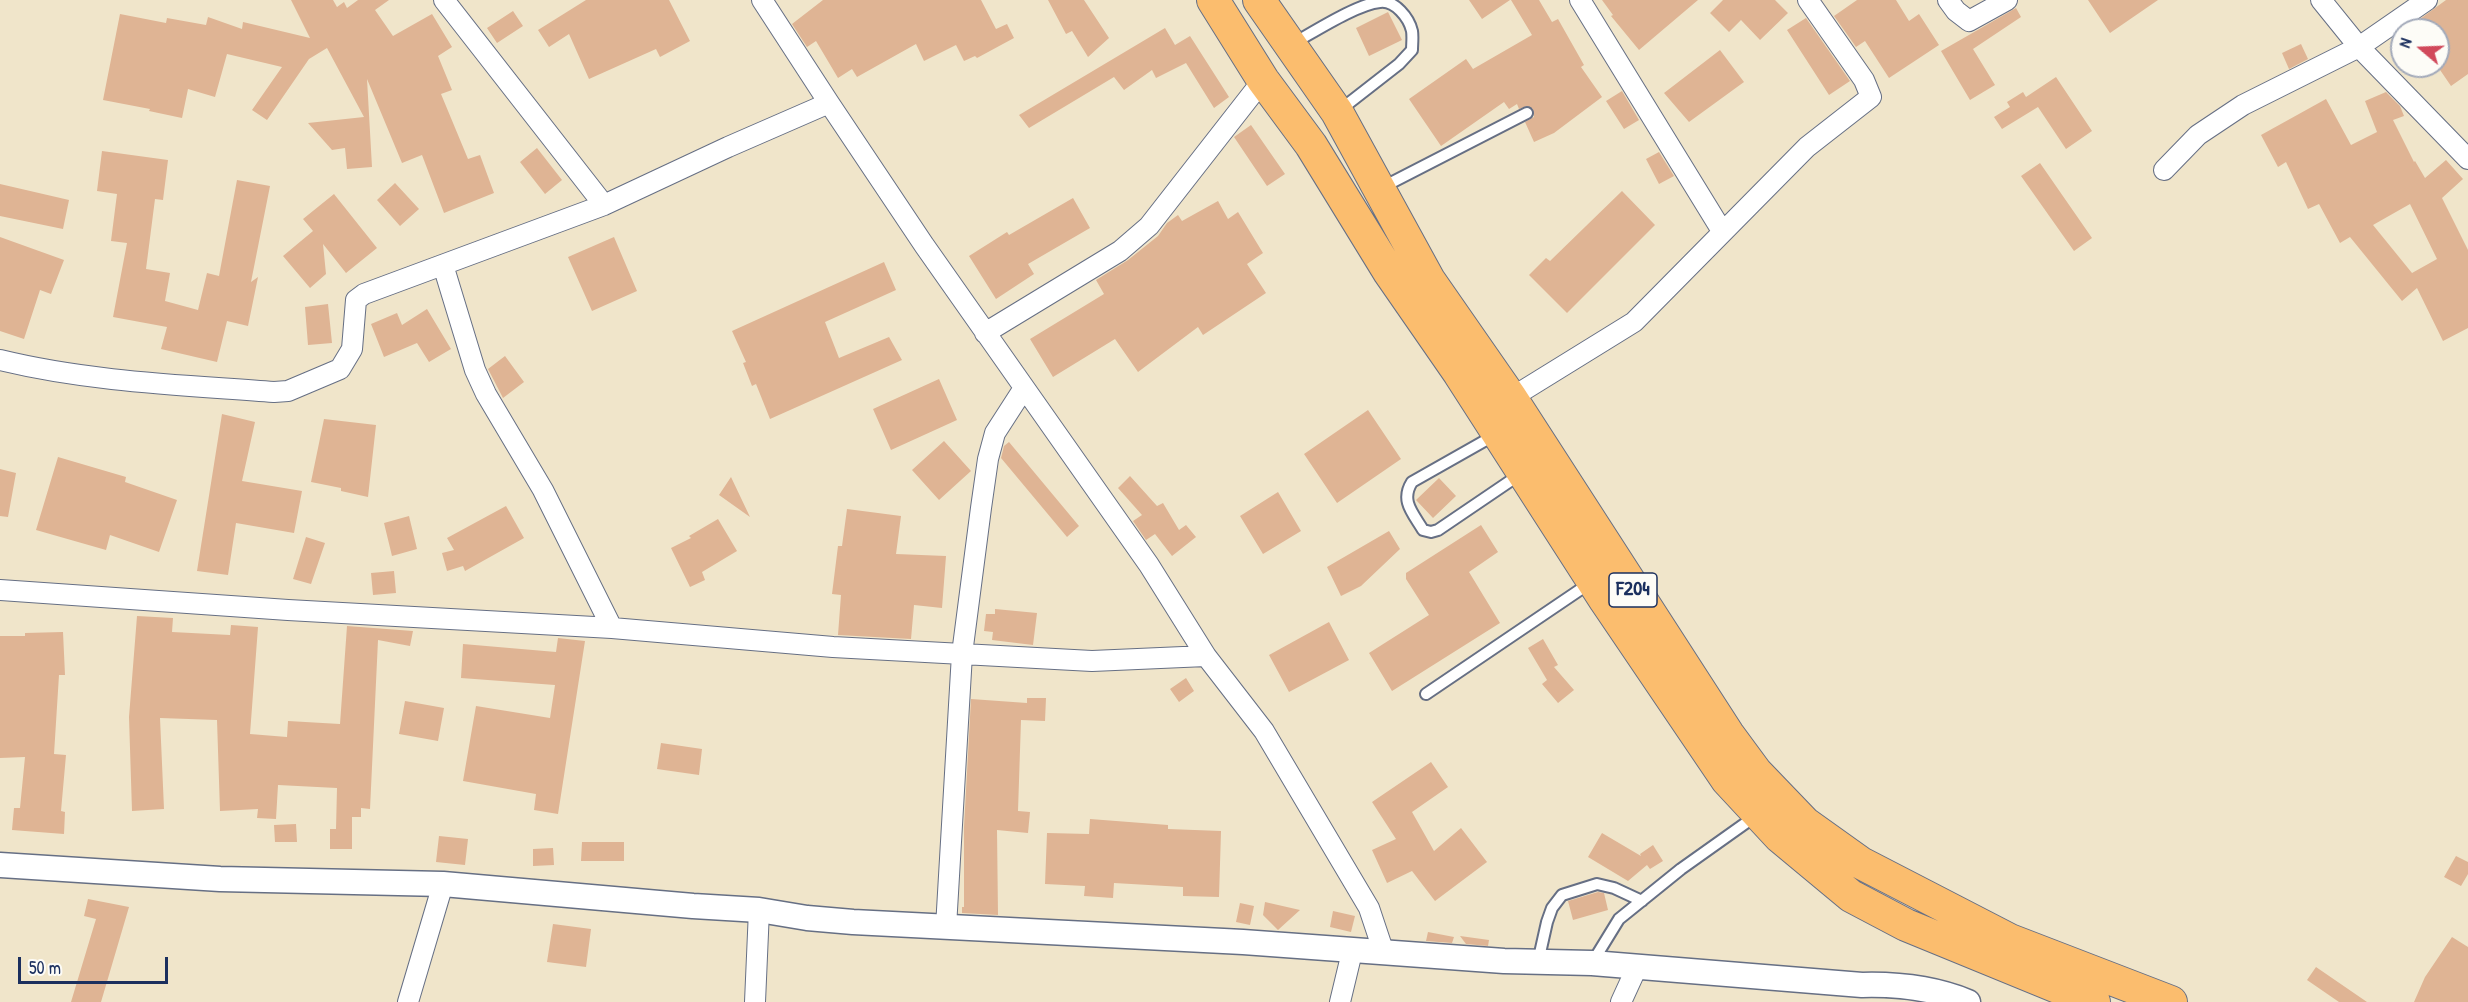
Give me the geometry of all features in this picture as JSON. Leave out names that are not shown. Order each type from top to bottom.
[{"type":"main road","name":"F204","points":[[1213,0],[1263,80],[1311,145],[1389,272],[1704,749],[1727,780],[1780,837],[1851,896],[1906,925],[2094,1002]]},
{"type":"main road","name":"F204","points":[[1259,0],[1337,112],[1429,280],[1511,398],[1728,734],[1756,772],[1804,823],[1861,863],[2010,940],[2171,1002]]},
{"type":"street","points":[[444,0],[604,205]]},
{"type":"street","points":[[762,0],[985,333],[1149,565],[1206,656],[1264,731],[1369,908],[1384,953]]},
{"type":"street","points":[[1580,0],[1722,231]]},
{"type":"street","points":[[1511,398],[1634,322],[1807,147],[1871,97],[1864,80],[1808,0]]},
{"type":"street","points":[[1948,0],[1956,11],[1969,21],[2007,0]]},
{"type":"street","points":[[2321,0],[2359,47],[2468,159]]},
{"type":"street","points":[[2164,170],[2198,135],[2243,105],[2359,47],[2427,0]]},
{"type":"street","points":[[985,333],[1120,251],[1149,226],[1263,80]]},
{"type":"street","points":[[0,360],[44,370],[119,380],[274,392],[288,391],[340,369],[352,349],[356,300],[364,294],[604,205],[829,103]]},
{"type":"street","points":[[443,265],[475,370],[486,394],[543,490],[612,628]]},
{"type":"street","points":[[946,927],[962,654],[988,459],[995,433],[1024,388]]},
{"type":"street","points":[[0,590],[288,610],[612,628],[833,647],[1092,661],[1206,656]]},
{"type":"street","points":[[0,865],[220,879],[443,884],[759,910],[819,919],[1232,942],[1353,952],[1592,963],[1862,985],[1894,984],[1945,992],[1968,1002]]},
{"type":"street","points":[[408,1002],[443,884]]},
{"type":"street","points":[[755,1002],[759,910]]},
{"type":"street","points":[[1340,1002],[1353,952]]},
{"type":"street","points":[[1621,1002],[1637,967]]},
{"type":"lane","points":[[1290,45],[1348,13],[1380,2],[1393,3],[1403,14],[1412,31],[1412,50],[1399,64],[1337,112]]},
{"type":"lane","points":[[1378,189],[1527,113]]},
{"type":"lane","points":[[1498,434],[1412,482],[1407,491],[1406,501],[1423,530],[1431,532],[1438,530],[1523,473]]},
{"type":"lane","points":[[1426,694],[1593,581]]},
{"type":"lane","points":[[1592,963],[1619,919],[1681,869],[1758,814]]},
{"type":"lane","points":[[1538,962],[1552,908],[1562,895],[1597,884],[1614,888],[1642,901]]},
{"type":"building","points":[[291,0],[333,0],[337,7],[344,2],[347,8],[358,0],[389,0],[375,10],[393,36],[432,14],[452,47],[438,56],[452,90],[441,94],[468,159],[480,155],[494,193],[444,213],[422,155],[402,163],[367,79],[372,167],[347,169],[345,148],[332,150],[308,123],[364,117],[327,48],[309,59],[267,120],[252,110],[282,67],[227,54],[215,97],[188,89],[182,118],[103,100],[120,14],[166,23],[167,18],[206,25],[208,17],[242,29],[243,22],[310,38]]},
{"type":"building","points":[[586,0],[669,0],[690,41],[660,57],[656,49],[589,79],[569,34],[549,47],[538,30]]},
{"type":"building","points":[[823,0],[981,0],[996,29],[1007,24],[1014,38],[977,58],[975,56],[964,61],[956,45],[924,61],[916,44],[857,77],[852,69],[838,78],[816,41],[807,47],[792,24]]},
{"type":"building","points":[[1048,0],[1084,0],[1109,38],[1088,57],[1072,31],[1066,34]]},
{"type":"building","points":[[1469,0],[1510,0],[1482,19]]},
{"type":"building","points":[[1511,0],[1539,0],[1552,22],[1558,19],[1584,65],[1581,67],[1602,97],[1554,133],[1534,142],[1525,122],[1534,117],[1533,109],[1527,106],[1519,109],[1517,104],[1509,109],[1504,102],[1441,146],[1409,99],[1466,59],[1473,69],[1532,35]]},
{"type":"building","points":[[1602,0],[1698,0],[1639,50],[1611,16],[1613,15]]},
{"type":"building","points":[[1723,0],[1775,0],[1788,13],[1760,40],[1741,20],[1729,32],[1710,13]]},
{"type":"building","points":[[1857,0],[1896,0],[1909,21],[1919,14],[1939,45],[1889,78],[1865,41],[1856,47],[1834,16]]},
{"type":"building","points":[[2088,0],[2158,0],[2110,33]]},
{"type":"building","points":[[2446,0],[2468,0],[2468,74],[2451,86],[2446,78],[2450,78],[2450,18],[2421,18]]},
{"type":"building","points":[[2016,8],[2021,17],[1973,49],[1995,85],[1970,100],[1941,51]]},
{"type":"building","points":[[513,11],[523,26],[497,43],[487,28]]},
{"type":"building","points":[[1388,12],[1402,40],[1369,56],[1356,28]]},
{"type":"building","points":[[1806,18],[1850,81],[1829,95],[1787,30]]},
{"type":"building","points":[[1165,28],[1175,45],[1190,36],[1229,97],[1214,108],[1186,63],[1156,78],[1152,70],[1124,90],[1114,77],[1029,128],[1019,115]]},
{"type":"building","points":[[2301,44],[2308,59],[2289,69],[2282,53]]},
{"type":"building","points":[[1720,50],[1744,82],[1689,122],[1664,93]]},
{"type":"building","points":[[2056,77],[2092,131],[2066,149],[2038,107],[2002,129],[1994,117],[2010,107],[2007,102],[2023,92],[2026,97]]},
{"type":"building","points":[[1622,91],[1639,120],[1624,129],[1606,101]]},
{"type":"building","points":[[2386,92],[2400,106],[2404,116],[2393,120],[2414,162],[2425,178],[2446,160],[2463,179],[2442,198],[2468,250],[2468,328],[2443,341],[2417,288],[2402,301],[2350,237],[2340,243],[2319,204],[2308,209],[2286,162],[2278,167],[2261,135],[2326,99],[2351,145],[2377,132],[2365,101]],"holes":[[[2410,204],[2437,259],[2412,273],[2373,225]]]},
{"type":"building","points":[[1251,125],[1285,174],[1267,186],[1234,137]]},
{"type":"building","points":[[537,148],[562,180],[545,194],[520,162]]},
{"type":"building","points":[[102,151],[168,160],[163,200],[155,199],[146,269],[170,273],[165,301],[198,310],[207,273],[219,276],[237,180],[270,186],[251,282],[258,277],[248,326],[227,321],[217,362],[161,349],[167,327],[113,317],[127,243],[111,241],[117,194],[97,191]]},
{"type":"building","points":[[1659,152],[1674,176],[1659,184],[1646,159]]},
{"type":"building","points":[[2040,163],[2092,238],[2074,251],[2021,176]]},
{"type":"building","points":[[395,183],[419,209],[400,226],[377,200]]},
{"type":"building","points":[[0,184],[69,200],[63,229],[0,216]]},
{"type":"building","points":[[1622,191],[1655,225],[1567,313],[1529,275],[1546,258],[1550,261]]},
{"type":"building","points":[[334,194],[377,248],[346,273],[323,244],[326,274],[310,288],[283,256],[313,231],[303,219]]},
{"type":"building","points":[[1073,198],[1090,228],[1028,264],[1034,274],[996,299],[969,256],[1007,232],[1009,235]]},
{"type":"building","points":[[1218,201],[1228,219],[1238,212],[1263,253],[1247,264],[1266,293],[1203,335],[1198,327],[1138,372],[1115,339],[1053,377],[1030,339],[1104,294],[1096,280],[1128,260],[1158,236],[1167,223],[1178,215],[1182,221]]},
{"type":"building","points":[[0,237],[64,260],[51,294],[40,290],[24,339],[0,331]]},
{"type":"building","points":[[614,237],[637,291],[592,311],[568,257]]},
{"type":"building","points":[[884,262],[896,290],[825,322],[839,358],[889,337],[902,360],[770,419],[756,384],[752,386],[743,363],[746,362],[732,331]]},
{"type":"building","points":[[328,304],[332,343],[308,345],[305,307]]},
{"type":"building","points":[[427,309],[451,349],[429,362],[417,343],[384,357],[371,324],[397,313],[402,325]]},
{"type":"building","points":[[505,356],[524,382],[503,398],[488,369]]},
{"type":"building","points":[[939,379],[957,420],[891,450],[873,409]]},
{"type":"building","points":[[1368,410],[1401,459],[1337,503],[1304,454]]},
{"type":"building","points":[[222,414],[255,422],[242,481],[302,491],[294,533],[236,523],[228,575],[197,571]]},
{"type":"building","points":[[324,419],[376,425],[368,497],[341,491],[341,488],[311,482]]},
{"type":"building","points":[[944,441],[971,471],[939,500],[912,470]]},
{"type":"building","points":[[1009,442],[1079,526],[1067,537],[1001,458],[1004,446]]},
{"type":"building","points":[[58,457],[126,477],[125,482],[177,500],[159,552],[110,535],[106,550],[36,530]]},
{"type":"building","points":[[0,469],[16,473],[8,517],[0,516]]},
{"type":"building","points":[[1130,476],[1157,506],[1163,503],[1179,530],[1186,525],[1196,537],[1172,556],[1155,534],[1146,540],[1133,521],[1142,515],[1118,488]]},
{"type":"building","points":[[731,477],[750,517],[719,495]]},
{"type":"building","points":[[1439,478],[1456,496],[1433,518],[1416,500]]},
{"type":"building","points":[[1278,492],[1301,531],[1263,554],[1240,516]]},
{"type":"building","points":[[506,506],[524,538],[465,571],[463,566],[447,571],[442,553],[454,550],[447,538]]},
{"type":"building","points":[[847,509],[901,516],[896,554],[946,556],[942,608],[914,605],[911,639],[838,635],[841,595],[832,594],[838,546],[842,546]]},
{"type":"building","points":[[409,516],[417,549],[392,556],[384,523]]},
{"type":"building","points":[[718,519],[737,551],[702,572],[705,580],[690,587],[671,548],[691,538],[689,536]]},
{"type":"building","points":[[1481,525],[1498,552],[1469,572],[1500,623],[1392,691],[1369,653],[1429,615],[1406,579],[1406,573]]},
{"type":"building","points":[[1389,531],[1400,549],[1361,586],[1341,596],[1327,567]]},
{"type":"building","points":[[306,537],[325,543],[311,584],[293,579]]},
{"type":"building","points":[[394,571],[396,593],[373,595],[371,573]]},
{"type":"building","points":[[995,609],[1037,613],[1033,645],[992,640],[993,632],[984,631],[986,614],[995,614]]},
{"type":"building","points":[[137,616],[173,618],[172,632],[230,635],[231,625],[258,627],[250,734],[287,737],[288,721],[340,724],[347,626],[413,631],[410,646],[378,640],[370,809],[361,808],[361,817],[352,817],[352,849],[330,849],[330,829],[336,829],[337,788],[278,785],[276,819],[257,818],[258,809],[220,811],[217,720],[160,718],[164,809],[132,811],[129,717]]},
{"type":"building","points":[[1329,622],[1349,660],[1289,692],[1269,655]]},
{"type":"building","points":[[63,632],[65,675],[59,675],[54,754],[66,755],[61,811],[65,812],[64,834],[12,830],[14,808],[20,808],[25,757],[0,758],[0,636]]},
{"type":"building","points":[[558,638],[585,641],[558,814],[534,810],[536,794],[463,781],[476,706],[550,718],[555,685],[461,678],[463,644],[556,652]]},
{"type":"building","points":[[1543,639],[1558,665],[1554,667],[1574,690],[1558,703],[1542,684],[1547,680],[1528,648]]},
{"type":"building","points":[[1186,678],[1194,691],[1179,702],[1170,689]]},
{"type":"building","points":[[1027,698],[1046,698],[1045,721],[1021,720],[1018,811],[1030,812],[1028,833],[997,830],[998,915],[962,913],[971,699],[1027,703]]},
{"type":"building","points":[[405,701],[444,708],[438,741],[399,734]]},
{"type":"building","points":[[661,743],[702,749],[699,775],[657,769]]},
{"type":"building","points":[[1431,762],[1448,787],[1412,812],[1434,851],[1461,828],[1487,862],[1435,901],[1412,871],[1387,883],[1372,850],[1396,839],[1372,802]]},
{"type":"building","points":[[1090,819],[1168,825],[1168,829],[1221,831],[1219,897],[1183,896],[1183,887],[1114,883],[1113,898],[1084,896],[1085,886],[1045,884],[1047,833],[1089,834]]},
{"type":"building","points":[[296,824],[297,842],[275,842],[274,825]]},
{"type":"building","points":[[1602,833],[1641,856],[1640,854],[1653,845],[1663,861],[1650,869],[1647,865],[1628,881],[1588,857]]},
{"type":"building","points":[[439,836],[468,839],[465,865],[436,862]]},
{"type":"building","points":[[582,842],[624,842],[624,861],[581,861]]},
{"type":"building","points":[[553,848],[554,865],[533,866],[533,849]]},
{"type":"building","points":[[2456,856],[2468,862],[2468,874],[2461,886],[2444,877]]},
{"type":"building","points":[[1598,892],[1604,893],[1608,910],[1573,920],[1568,901]]},
{"type":"building","points":[[88,899],[129,907],[101,1002],[71,1002],[96,919],[84,916]]},
{"type":"building","points":[[1265,902],[1300,910],[1278,930],[1263,915]]},
{"type":"building","points":[[1240,903],[1254,906],[1250,925],[1236,922]]},
{"type":"building","points":[[1333,911],[1355,916],[1351,932],[1330,927]]},
{"type":"building","points":[[553,924],[591,929],[586,967],[547,962]]},
{"type":"building","points":[[1428,932],[1454,937],[1452,943],[1426,941]]},
{"type":"building","points":[[1460,936],[1489,940],[1488,946],[1466,944]]},
{"type":"building","points":[[2452,937],[2468,947],[2468,1002],[2414,1002],[2425,977]]},
{"type":"building","points":[[2316,967],[2367,1002],[2339,1002],[2307,980]]}]
